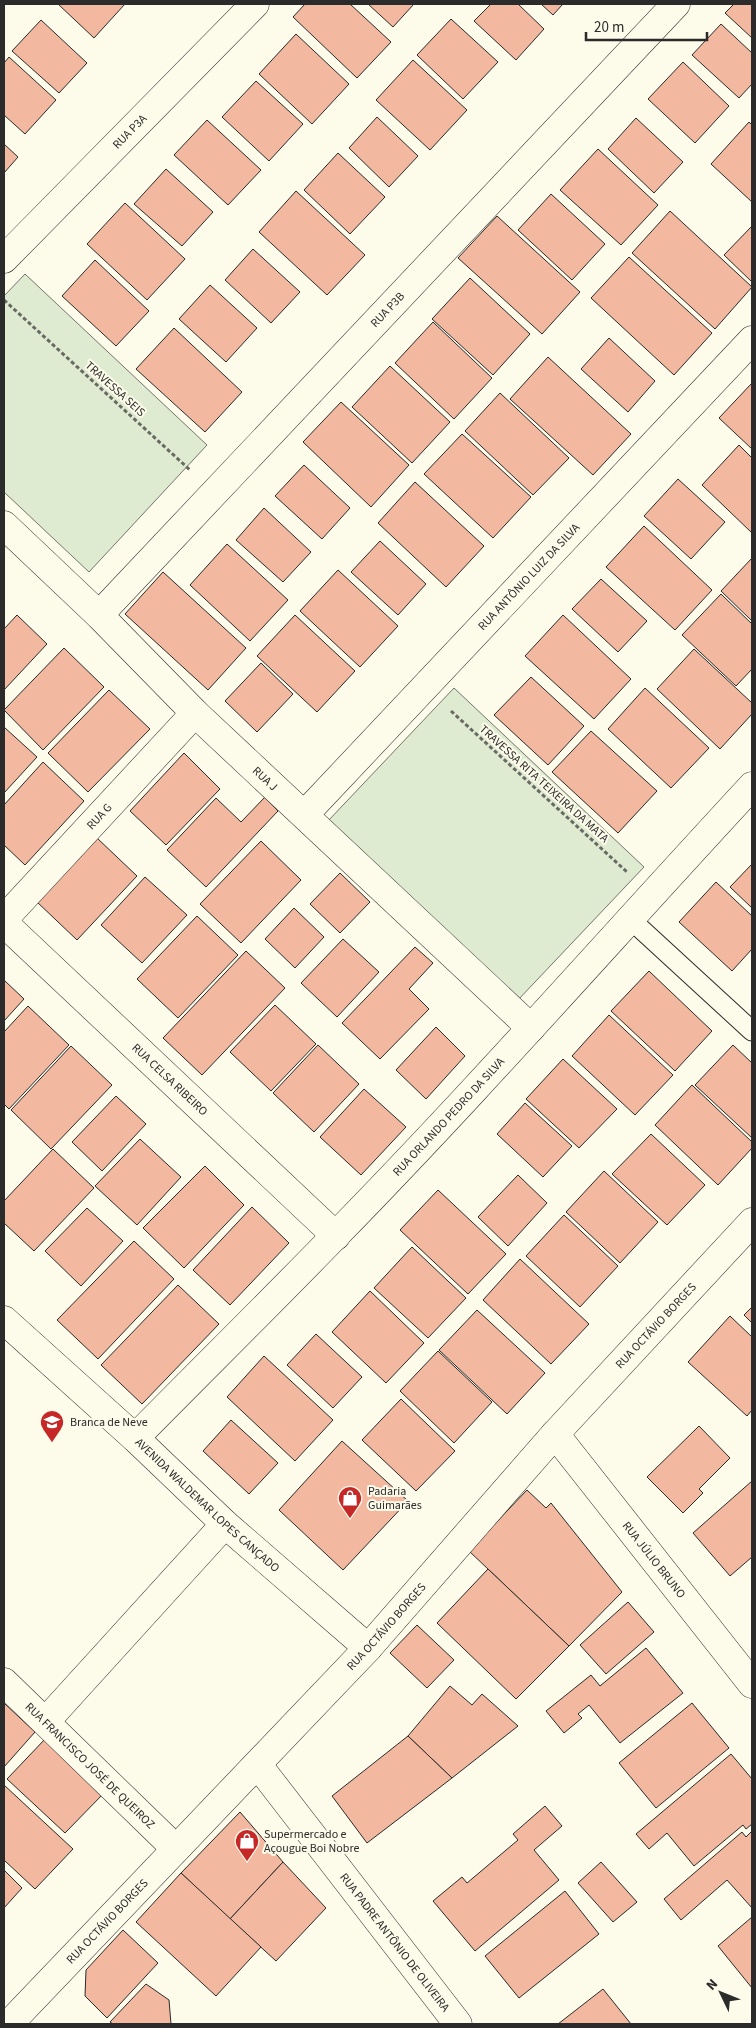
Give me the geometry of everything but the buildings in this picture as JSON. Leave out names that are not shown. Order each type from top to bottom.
[{"type":"street","name":"RUA P3A","points":[[4,259],[254,4]]},
{"type":"street","name":"RUA P3B","points":[[98,615],[676,4]]},
{"type":"street","name":"RUA ANTÔNIO LUIZ DA SILVA","points":[[305,814],[752,340]]},
{"type":"street","name":"RUA J","points":[[4,525],[98,615],[195,713],[305,814],[531,1028]]},
{"type":"street","name":"RUA G","points":[[4,918],[195,713]]},
{"type":"street","name":"RUA ORLANDO PEDRO DA SILVA","points":[[135,1438],[336,1236],[531,1028],[752,786]]},
{"type":"street","name":"RUA CELSA RIBEIRO","points":[[4,923],[336,1236]]},
{"type":"street","name":"RUA OCTÁVIO BORGES","points":[[9,2024],[368,1648],[555,1434],[752,1222]]},
{"type":"street","name":"AVENIDA WALDEMAR LOPES CANÇADO","points":[[4,1320],[135,1438],[225,1524],[368,1648]]},
{"type":"street","name":"RUA JÚLIO BRUNO","points":[[555,1434],[752,1684]]},
{"type":"street","points":[[46,1721],[225,1524]]},
{"type":"street","name":"RUA FRANCISCO JOSÉ DE QUEIROZ","points":[[4,1682],[176,1849]]},
{"type":"street","name":"RUA PADRE ANTÔNIO DE OLIVEIRA","points":[[258,1765],[458,2024]]},
{"type":"lane","points":[[630,918],[752,1031]]},
{"type":"path","name":"TRAVESSA SEIS","points":[[4,300],[214,492]]},
{"type":"path","name":"TRAVESSA RITA TEIXEIRA DA MATA","points":[[425,687],[652,894]]},
{"type":"green space","points":[[25,274],[207,445],[89,572],[4,492],[4,296]]},
{"type":"green space","points":[[454,688],[644,867],[517,1001],[327,822]]},
{"type":"place","name":"Branca de Neve","points":[[52,1443]]},
{"type":"place","name":"Padaria Guimarães","points":[[350,1519]]},
{"type":"place","name":"Supermercado e Açougue Boi Nobre","points":[[247,1862]]}]
